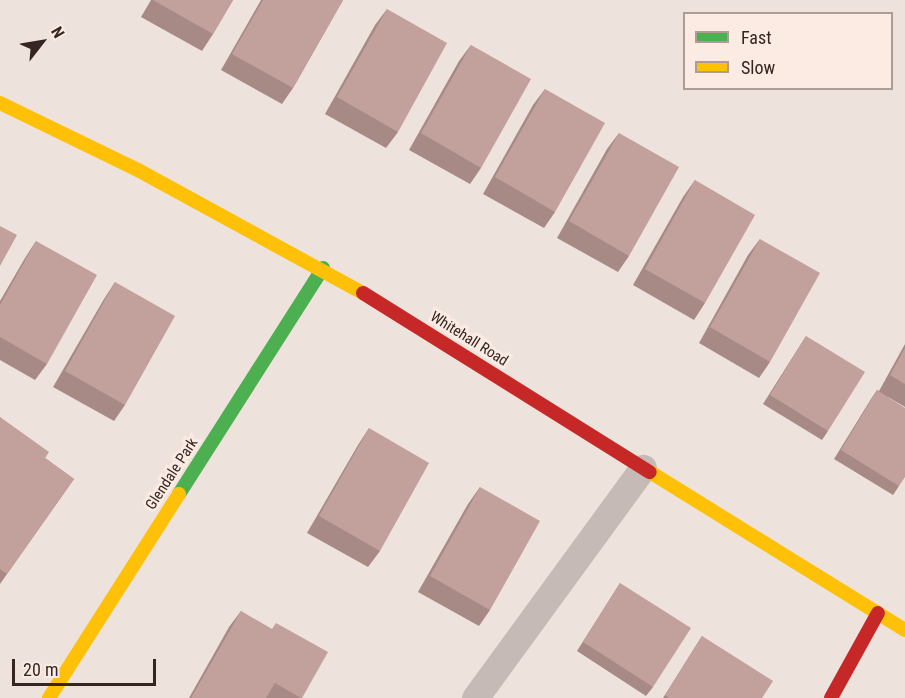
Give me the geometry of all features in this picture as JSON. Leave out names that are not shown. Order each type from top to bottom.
[{"type":"street","name":"Whitehall Road","points":[[0,103],[138,170],[323,268],[905,630]]},
{"type":"street","name":"Glendale Park","points":[[49,698],[323,268]]},
{"type":"street","points":[[831,698],[878,613]]},
{"type":"lane","points":[[475,698],[643,468]]},
{"type":"building","points":[[153,0],[233,0],[213,34]]},
{"type":"building","points":[[263,0],[343,0],[293,88],[232,54]]},
{"type":"building","points":[[387,9],[447,43],[398,132],[337,97]]},
{"type":"building","points":[[471,45],[531,79],[481,168],[421,133]]},
{"type":"building","points":[[545,89],[605,123],[555,212],[495,177]]},
{"type":"building","points":[[619,133],[679,167],[629,256],[569,221]]},
{"type":"building","points":[[695,180],[755,215],[705,303],[645,269]]},
{"type":"building","points":[[0,226],[17,235],[0,266]]},
{"type":"building","points":[[760,239],[820,273],[770,362],[710,327]]},
{"type":"building","points":[[36,241],[97,275],[47,364],[0,337],[0,305]]},
{"type":"building","points":[[115,282],[175,316],[125,405],[65,371]]},
{"type":"building","points":[[806,336],[865,372],[828,431],[770,395]]},
{"type":"building","points":[[905,348],[905,384],[890,375]]},
{"type":"building","points":[[877,390],[905,408],[905,477],[899,486],[841,450]]},
{"type":"building","points":[[0,417],[49,452],[45,458],[74,479],[7,574],[0,569]]},
{"type":"building","points":[[369,428],[429,463],[380,551],[319,516]]},
{"type":"building","points":[[480,487],[540,521],[490,610],[430,576]]},
{"type":"building","points":[[620,583],[691,628],[653,687],[583,642]]},
{"type":"building","points":[[241,611],[272,629],[276,623],[328,652],[302,698],[275,683],[266,698],[191,698]]},
{"type":"building","points":[[702,636],[773,681],[762,698],[669,698],[665,695]]},
{"type":"traffic: fast","points":[[179,494],[323,268]]},
{"type":"traffic: slow","points":[[0,103],[138,170],[363,293]]},
{"type":"traffic: slow","points":[[650,472],[905,630]]},
{"type":"traffic: slow","points":[[49,698],[179,494]]},
{"type":"traffic: jam","points":[[363,293],[650,472]]},
{"type":"traffic: jam","points":[[831,698],[878,613]]}]
